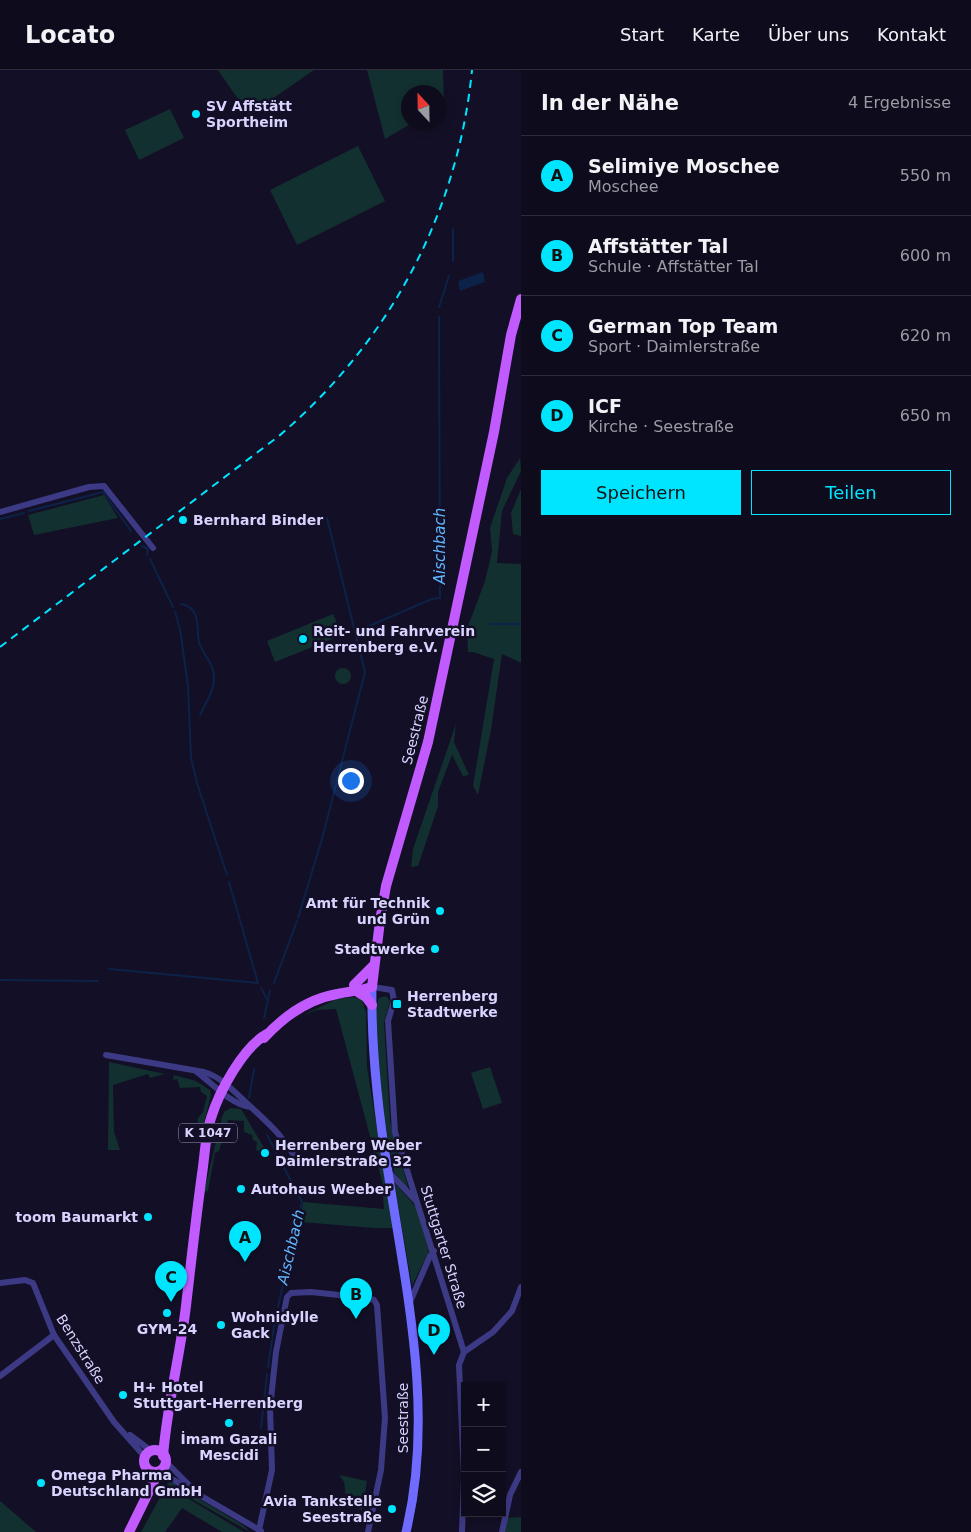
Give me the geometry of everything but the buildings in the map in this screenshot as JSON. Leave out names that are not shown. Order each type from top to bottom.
[{"type":"main road","name":"Seestraße","points":[[406,1532],[418,1443],[418,1391],[409,1303],[387,1170],[375,1072],[372,1005],[374,965],[386,886],[428,742],[494,432],[511,335],[521,299]]},
{"type":"main road","points":[[372,1005],[356,989],[374,965]]},
{"type":"main road","name":"K 1047","points":[[164,1458],[166,1424],[179,1359],[211,1117],[250,1050],[260,1039],[300,1008],[321,998],[372,987]]},
{"type":"main road","name":"K 1047","points":[[143,1504],[149,1455],[166,1424]]},
{"type":"main road","points":[[158,1449],[164,1458],[163,1468],[159,1472],[150,1472],[149,1455],[158,1449]]},
{"type":"main road","name":"K 1047","points":[[130,1532],[159,1472]]},
{"type":"street","points":[[0,512],[89,487],[104,486],[153,548]]},
{"type":"street","name":"Stuttgarter Straße","points":[[372,987],[392,990],[394,1001],[388,1021],[395,1132],[434,1251],[464,1352],[458,1364],[464,1476],[462,1532]]},
{"type":"street","points":[[106,1055],[209,1074],[244,1106],[250,1107],[276,1129],[295,1157]]},
{"type":"street","points":[[387,1170],[418,1203]]},
{"type":"street","name":"Seestraße","points":[[409,1303],[434,1251]]},
{"type":"street","name":"Benzstraße","points":[[0,1282],[29,1281],[33,1283],[54,1335],[119,1427],[149,1455]]},
{"type":"street","points":[[464,1352],[493,1332],[512,1311],[520,1300],[521,1287]]},
{"type":"street","points":[[159,1472],[260,1531],[272,1470],[271,1398],[276,1352],[287,1297],[290,1293],[312,1292],[348,1295],[374,1300],[377,1305],[385,1418],[381,1470],[368,1532]]},
{"type":"street","points":[[0,1376],[54,1335]]},
{"type":"street","points":[[164,1458],[197,1493]]},
{"type":"street","points":[[502,1532],[510,1495],[521,1472]]},
{"type":"green space","points":[[218,70],[314,70],[249,115]]},
{"type":"green space","points":[[367,70],[443,70],[443,85],[401,85],[401,130],[385,139]]},
{"type":"green space","points":[[170,109],[184,138],[139,160],[125,130]]},
{"type":"green space","points":[[358,146],[385,201],[297,245],[270,190]]},
{"type":"green space","points":[[520,458],[521,471],[502,511],[497,563],[521,564],[521,663],[502,654],[491,730],[478,795],[473,786],[494,659],[468,652],[467,629],[485,581],[492,551],[490,528],[507,478]]},
{"type":"green space","points":[[521,489],[521,536],[513,534],[511,513]]},
{"type":"green space","points":[[104,495],[118,518],[34,535],[28,515]]},
{"type":"green space","name":"Reit- und Fahrverein Herrenberg e.V.","points":[[333,614],[342,635],[275,662],[267,641]]},
{"type":"green space","points":[[343,668],[351,676],[343,684],[335,676]]},
{"type":"green space","points":[[456,724],[454,742],[469,775],[463,776],[452,755],[438,792],[438,806],[418,866],[411,867],[413,849]]},
{"type":"green space","points":[[386,996],[390,1001],[384,1023],[390,1121],[409,1191],[394,1172],[379,1076],[376,1007],[379,998]]},
{"type":"green space","points":[[361,997],[366,1012],[367,1067],[393,1228],[300,1222],[303,1202],[384,1209],[382,1181],[336,1009],[317,1010],[303,1015],[339,998]]},
{"type":"green space","points":[[109,1062],[165,1074],[150,1078],[148,1074],[113,1085],[114,1132],[120,1150],[108,1150]]},
{"type":"green space","points":[[490,1067],[502,1103],[483,1109],[471,1073]]},
{"type":"green space","points":[[174,1075],[196,1081],[210,1090],[211,1095],[199,1142],[196,1141],[198,1118],[203,1112],[207,1096],[201,1092],[200,1087],[180,1088],[177,1079],[173,1080]]},
{"type":"green space","points":[[231,1108],[241,1109],[268,1154],[256,1150],[257,1142],[253,1140],[252,1135],[244,1132],[244,1121],[228,1120],[219,1151],[215,1153],[208,1191],[204,1192],[222,1117],[225,1111]]},
{"type":"green space","points":[[394,1182],[416,1207],[429,1251],[412,1286]]},
{"type":"green space","points":[[339,1475],[367,1481],[362,1510],[347,1505],[344,1482]]},
{"type":"green space","points":[[169,1481],[243,1525],[250,1532],[167,1485]]},
{"type":"green space","points":[[163,1492],[175,1492],[184,1496],[244,1532],[222,1532],[182,1508],[165,1532],[141,1532]]},
{"type":"green space","points":[[0,1501],[36,1532],[0,1532]]},
{"type":"green space","points":[[521,1517],[521,1532],[502,1532],[506,1518]]},
{"type":"water","points":[[483,272],[485,282],[460,291],[458,281]]},
{"type":"waterway","points":[[453,229],[453,261]]},
{"type":"waterway","points":[[439,307],[449,276]]},
{"type":"waterway","name":"Aischbach","points":[[298,918],[322,839],[365,672],[355,632],[432,599],[440,598],[439,317]]},
{"type":"waterway","points":[[29,511],[103,492],[131,531]]},
{"type":"waterway","points":[[0,519],[24,513]]},
{"type":"waterway","points":[[327,518],[355,632]]},
{"type":"waterway","points":[[142,546],[148,549],[147,554]]},
{"type":"waterway","points":[[150,559],[173,607]]},
{"type":"waterway","points":[[181,604],[188,606],[195,614],[199,642],[214,673],[212,690],[200,715]]},
{"type":"waterway","points":[[175,612],[180,629],[188,686],[191,758],[197,783],[227,875]]},
{"type":"waterway","points":[[490,624],[521,624]]},
{"type":"waterway","points":[[109,969],[258,983],[229,882]]},
{"type":"waterway","name":"Aischbach","points":[[274,983],[297,921]]},
{"type":"waterway","points":[[0,980],[98,981]]},
{"type":"waterway","points":[[261,988],[267,999]]},
{"type":"waterway","name":"Aischbach","points":[[264,1018],[270,991]]},
{"type":"waterway","name":"Aischbach","points":[[249,1098],[254,1069]]},
{"type":"waterway","name":"Aischbach","points":[[267,1135],[277,1154]]},
{"type":"waterway","name":"Aischbach","points":[[278,1307],[302,1202],[281,1162]]},
{"type":"waterway","name":"Aischbach","points":[[268,1367],[276,1314]]},
{"type":"waterway","name":"Aischbach","points":[[261,1428],[267,1374]]},
{"type":"railway","points":[[0,647],[279,436],[318,399],[354,359],[385,317],[412,272],[434,224],[451,175],[464,123],[472,70]]},
{"type":"place","name":"SV Affstätt Sportheim","points":[[196,114]]},
{"type":"place","name":"Bernhard Binder","points":[[183,520]]},
{"type":"place","name":"Reit- und Fahrverein Herrenberg e.V.","points":[[303,639]]},
{"type":"place","name":"Amt für Technik und Grün","points":[[440,911]]},
{"type":"place","name":"Stadtwerke","points":[[435,949]]},
{"type":"place","name":"Herrenberg Stadtwerke","points":[[397,1004]]},
{"type":"place","name":"Herrenberg Weber Daimlerstraße 32","points":[[265,1153]]},
{"type":"place","name":"Autohaus Weeber","points":[[241,1189]]},
{"type":"place","name":"toom Baumarkt","points":[[148,1217]]},
{"type":"place","name":"Selimiye Moschee","points":[[245,1262]]},
{"type":"place","name":"German Top Team","points":[[171,1302]]},
{"type":"place","name":"GYM-24","points":[[167,1313]]},
{"type":"place","name":"Affstätter Tal","points":[[356,1319]]},
{"type":"place","name":"Wohnidylle Gack","points":[[221,1325]]},
{"type":"place","name":"ICF","points":[[434,1355]]},
{"type":"place","name":"H+ Hotel Stuttgart-Herrenberg","points":[[123,1395]]},
{"type":"place","name":"İmam Gazali Mescidi","points":[[229,1423]]},
{"type":"place","name":"Omega Pharma Deutschland GmbH","points":[[41,1483]]},
{"type":"place","name":"Avia Tankstelle Seestraße","points":[[392,1509]]}]
